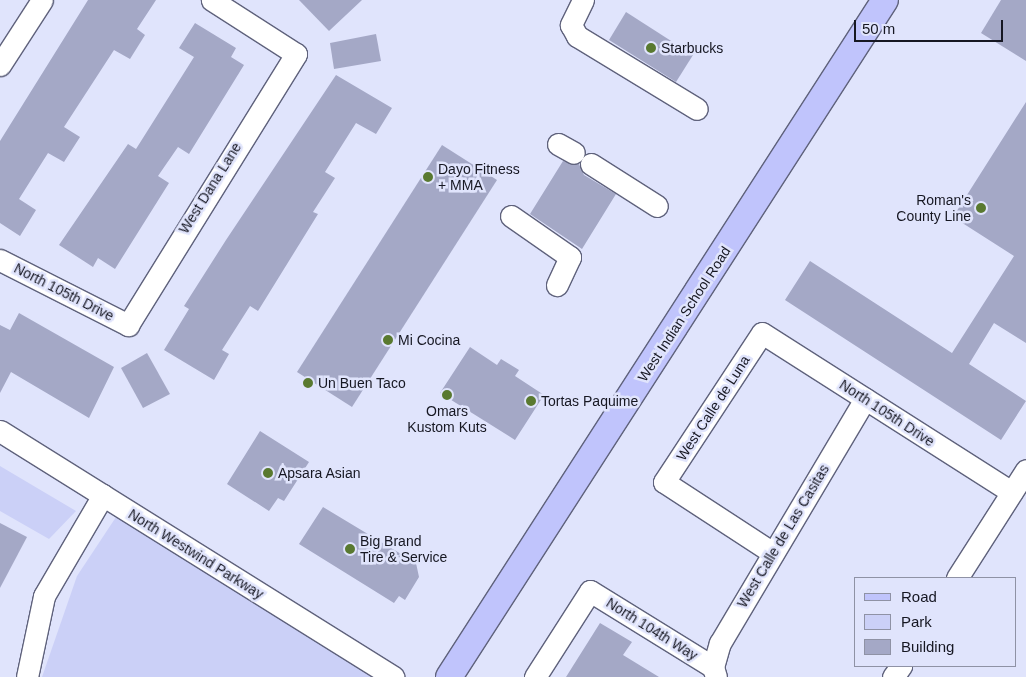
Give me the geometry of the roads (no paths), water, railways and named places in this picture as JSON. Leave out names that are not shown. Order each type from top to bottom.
[{"type":"main road","name":"West Indian School Road","points":[[449,677],[885,0]]},
{"type":"street","points":[[0,65],[42,0]]},
{"type":"street","name":"West Dana Lane","points":[[128,324],[296,54],[212,0]]},
{"type":"street","points":[[583,0],[571,25],[577,36],[697,109]]},
{"type":"street","points":[[575,154],[657,206]]},
{"type":"street","points":[[511,216],[570,256],[557,285]]},
{"type":"street","name":"North 105th Drive","points":[[0,260],[128,324]]},
{"type":"street","name":"North 105th Drive","points":[[762,333],[1012,492]]},
{"type":"street","name":"West Calle de Luna","points":[[762,333],[664,482],[773,553]]},
{"type":"street","name":"West Calle de Las Casitas","points":[[715,672],[720,643],[865,399]]},
{"type":"street","name":"North Westwind Parkway","points":[[0,431],[393,677]]},
{"type":"street","points":[[958,577],[1026,470]]},
{"type":"street","points":[[27,677],[44,596],[103,495]]},
{"type":"street","name":"North 104th Way","points":[[535,677],[590,591],[715,672]]},
{"type":"place","name":"Starbucks","points":[[651,48]]},
{"type":"place","name":"Dayo Fitness + MMA","points":[[428,177]]},
{"type":"place","name":"Roman's County Line","points":[[981,208]]},
{"type":"place","name":"Mi Cocina","points":[[388,340]]},
{"type":"place","name":"Un Buen Taco","points":[[308,383]]},
{"type":"place","name":"Omars Kustom Kuts","points":[[447,395]]},
{"type":"place","name":"Tortas Paquime","points":[[531,401]]},
{"type":"place","name":"Apsara Asian","points":[[268,473]]},
{"type":"place","name":"Big Brand Tire & Service","points":[[350,549]]}]
